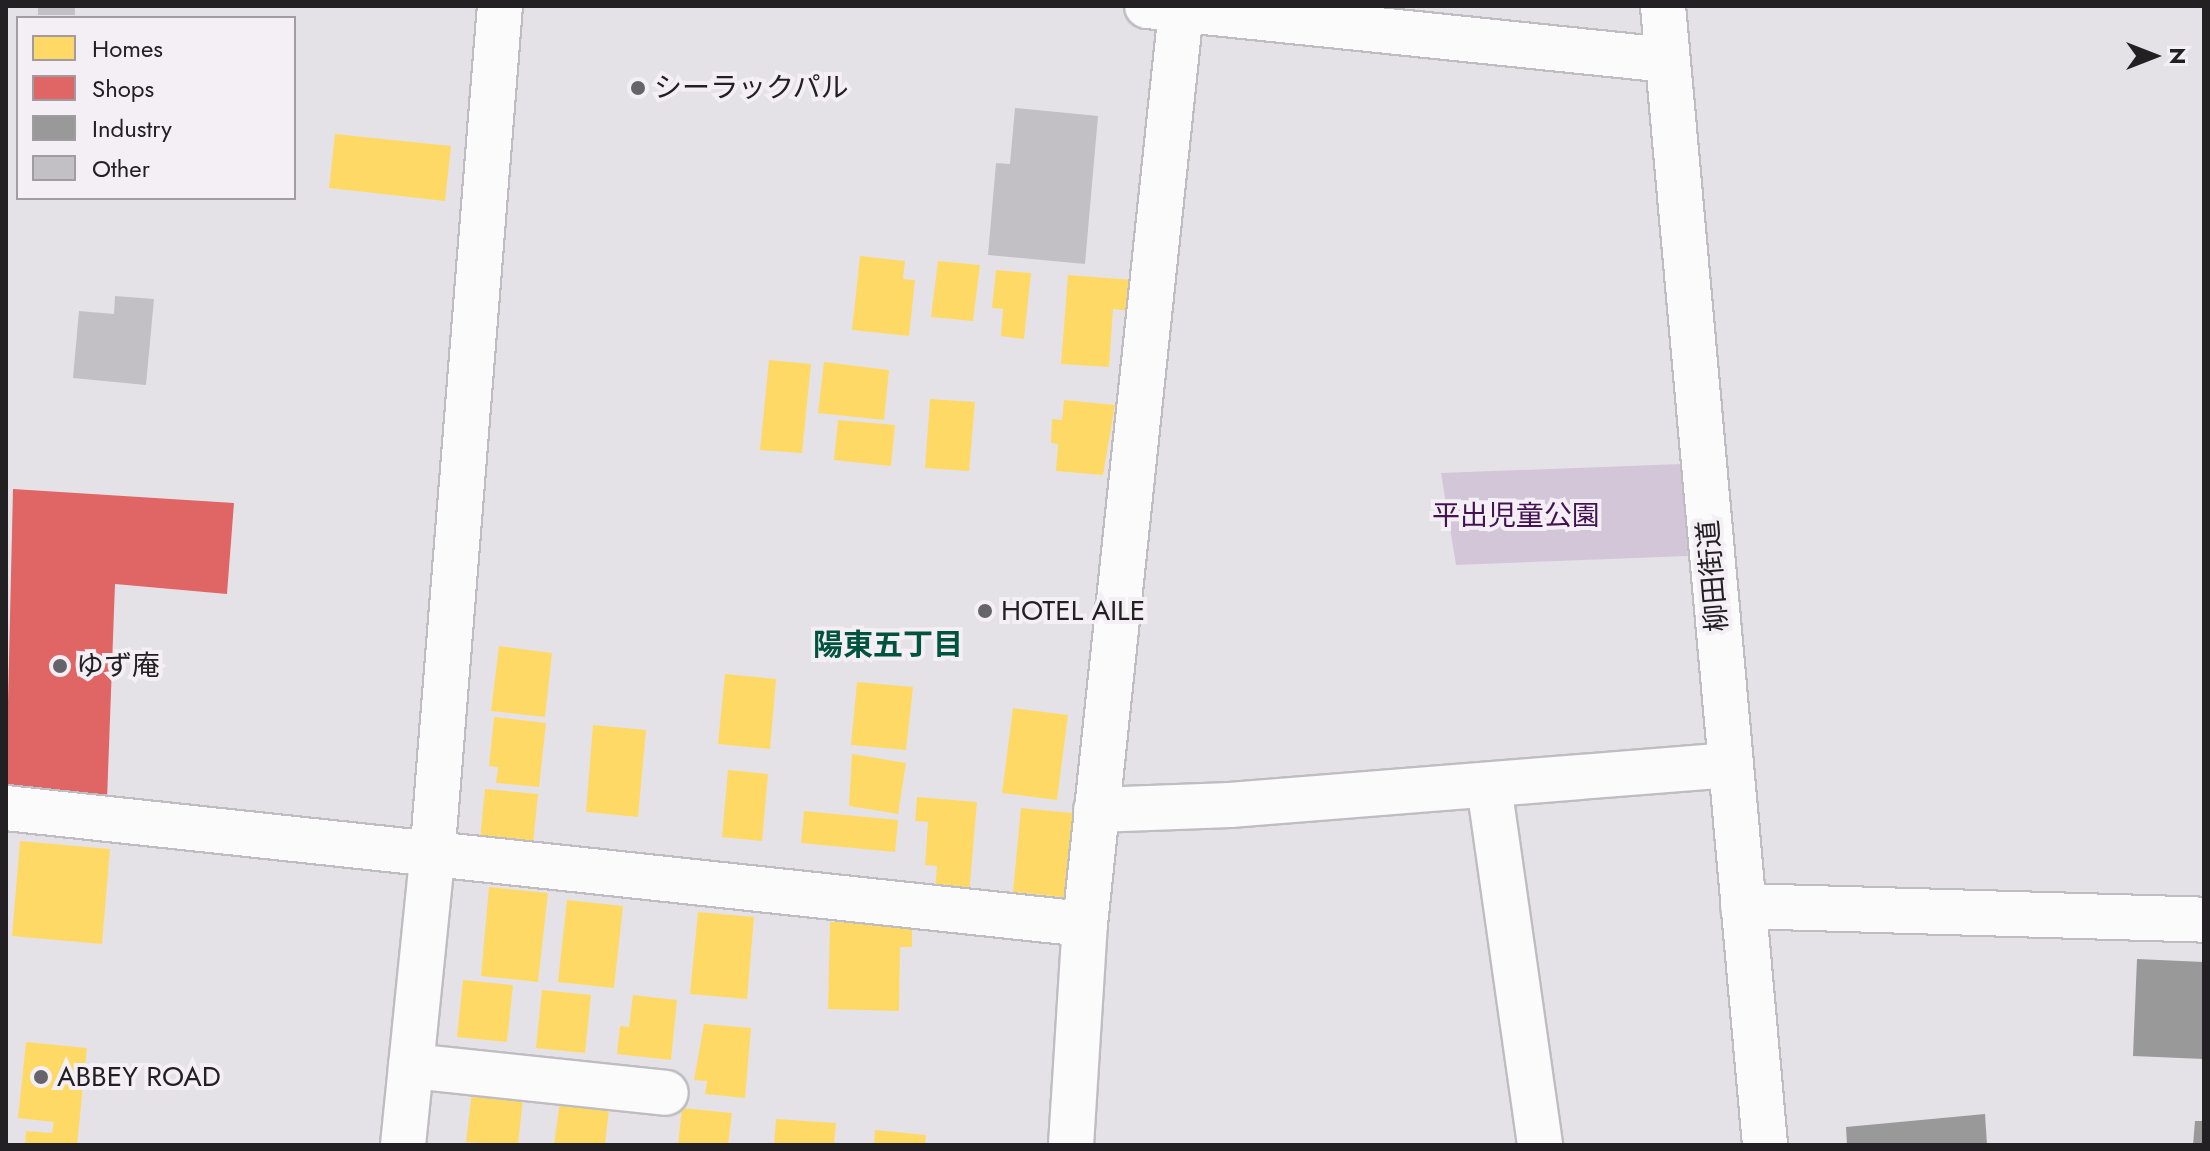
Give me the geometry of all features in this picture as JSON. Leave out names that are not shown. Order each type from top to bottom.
[{"type":"street","points":[[403,1145],[432,858],[500,6]]},
{"type":"street","name":"柳田街道","points":[[1663,6],[1765,1145]]},
{"type":"street","points":[[1071,1145],[1085,924],[1164,8],[1382,18],[1667,60]]},
{"type":"street","points":[[1096,810],[1489,786],[1730,765]]},
{"type":"street","points":[[1489,786],[1540,1145]]},
{"type":"street","points":[[6,808],[432,858],[1085,924]]},
{"type":"street","points":[[1743,906],[2204,920]]},
{"type":"street","points":[[411,1066],[666,1093]]},
{"type":"green space","name":"平出児童公園","points":[[1681,464],[1688,556],[1456,565],[1441,473]]},
{"type":"building: Homes","points":[[335,134],[451,146],[445,201],[329,188]]},
{"type":"building: Homes","points":[[860,256],[905,261],[903,279],[915,280],[909,336],[852,330]]},
{"type":"building: Homes","points":[[938,261],[980,265],[973,321],[931,317]]},
{"type":"building: Homes","points":[[996,270],[1031,273],[1024,339],[1001,336],[1003,309],[992,308]]},
{"type":"building: Homes","points":[[1068,275],[1133,280],[1130,311],[1113,309],[1109,367],[1061,364]]},
{"type":"building: Homes","points":[[769,360],[811,364],[802,453],[760,450]]},
{"type":"building: Homes","points":[[824,362],[889,370],[884,420],[818,413]]},
{"type":"building: Homes","points":[[930,399],[975,402],[969,471],[925,468]]},
{"type":"building: Homes","points":[[1064,400],[1115,405],[1103,475],[1056,471],[1058,444],[1051,443],[1052,419],[1062,420]]},
{"type":"building: Homes","points":[[838,420],[895,425],[891,466],[834,460]]},
{"type":"building: Homes","points":[[499,646],[552,653],[545,717],[491,711]]},
{"type":"building: Homes","points":[[725,674],[776,679],[770,749],[718,744]]},
{"type":"building: Homes","points":[[857,682],[913,687],[906,750],[851,745]]},
{"type":"building: Homes","points":[[1013,708],[1068,715],[1057,800],[1002,793]]},
{"type":"building: Homes","points":[[494,717],[546,723],[539,787],[496,783],[498,767],[489,766]]},
{"type":"building: Homes","points":[[593,725],[646,730],[638,817],[586,812]]},
{"type":"building: Homes","points":[[852,754],[906,763],[898,814],[849,806]]},
{"type":"building: Homes","points":[[728,770],[768,774],[762,841],[722,837]]},
{"type":"building: Homes","points":[[485,789],[538,794],[532,854],[479,849]]},
{"type":"building: Homes","points":[[917,797],[977,802],[969,895],[935,891],[937,866],[925,865],[928,822],[915,821]]},
{"type":"building: Homes","points":[[1021,808],[1082,814],[1073,898],[1013,892]]},
{"type":"building: Homes","points":[[804,811],[898,820],[895,852],[801,843]]},
{"type":"building: Homes","points":[[20,841],[110,849],[102,944],[12,936]]},
{"type":"building: Homes","points":[[489,887],[548,893],[538,982],[481,976]]},
{"type":"building: Homes","points":[[567,900],[623,906],[614,988],[558,982]]},
{"type":"building: Homes","points":[[698,912],[754,917],[747,999],[690,994]]},
{"type":"building: Homes","points":[[830,922],[912,924],[912,947],[900,947],[899,1011],[828,1009]]},
{"type":"building: Homes","points":[[463,980],[513,985],[507,1042],[457,1037]]},
{"type":"building: Homes","points":[[542,990],[591,995],[585,1053],[536,1048]]},
{"type":"building: Homes","points":[[633,995],[677,1000],[671,1060],[617,1054],[620,1026],[629,1027]]},
{"type":"building: Homes","points":[[704,1024],[751,1028],[745,1098],[705,1094],[707,1081],[694,1080]]},
{"type":"building: Homes","points":[[26,1042],[87,1048],[77,1145],[25,1145],[26,1131],[52,1133],[54,1122],[18,1118]]},
{"type":"building: Homes","points":[[472,1092],[523,1098],[518,1145],[466,1142]]},
{"type":"building: Homes","points":[[561,1093],[610,1099],[605,1145],[554,1145]]},
{"type":"building: Homes","points":[[682,1108],[732,1113],[728,1145],[678,1145]]},
{"type":"building: Homes","points":[[776,1119],[836,1123],[834,1145],[774,1145]]},
{"type":"building: Homes","points":[[875,1130],[926,1135],[925,1145],[874,1145]]},
{"type":"building: Shops","name":"ゆず庵","points":[[13,489],[234,503],[227,594],[115,584],[107,800],[6,788]]},
{"type":"building: Industry","points":[[2137,959],[2204,962],[2204,1059],[2133,1056]]},
{"type":"building: Industry","points":[[1985,1114],[1987,1145],[1847,1145],[1846,1127]]},
{"type":"building: Industry","points":[[2195,1121],[2204,1121],[2204,1145],[2193,1145]]},
{"type":"building: Other","points":[[38,6],[75,6],[75,15],[38,15]]},
{"type":"building: Other","points":[[1015,108],[1098,116],[1085,264],[988,255],[996,163],[1010,164]]},
{"type":"building: Other","points":[[115,296],[154,299],[146,385],[73,378],[79,311],[114,314]]},
{"type":"place","name":"シーラックパル","points":[[638,88]]},
{"type":"place","name":"HOTEL AILE","points":[[985,611]]},
{"type":"place","name":"ゆず庵","points":[[60,666]]},
{"type":"place","name":"ABBEY ROAD","points":[[41,1077]]},
{"type":"district","name":"陽東五丁目","points":[[888,645]]}]
